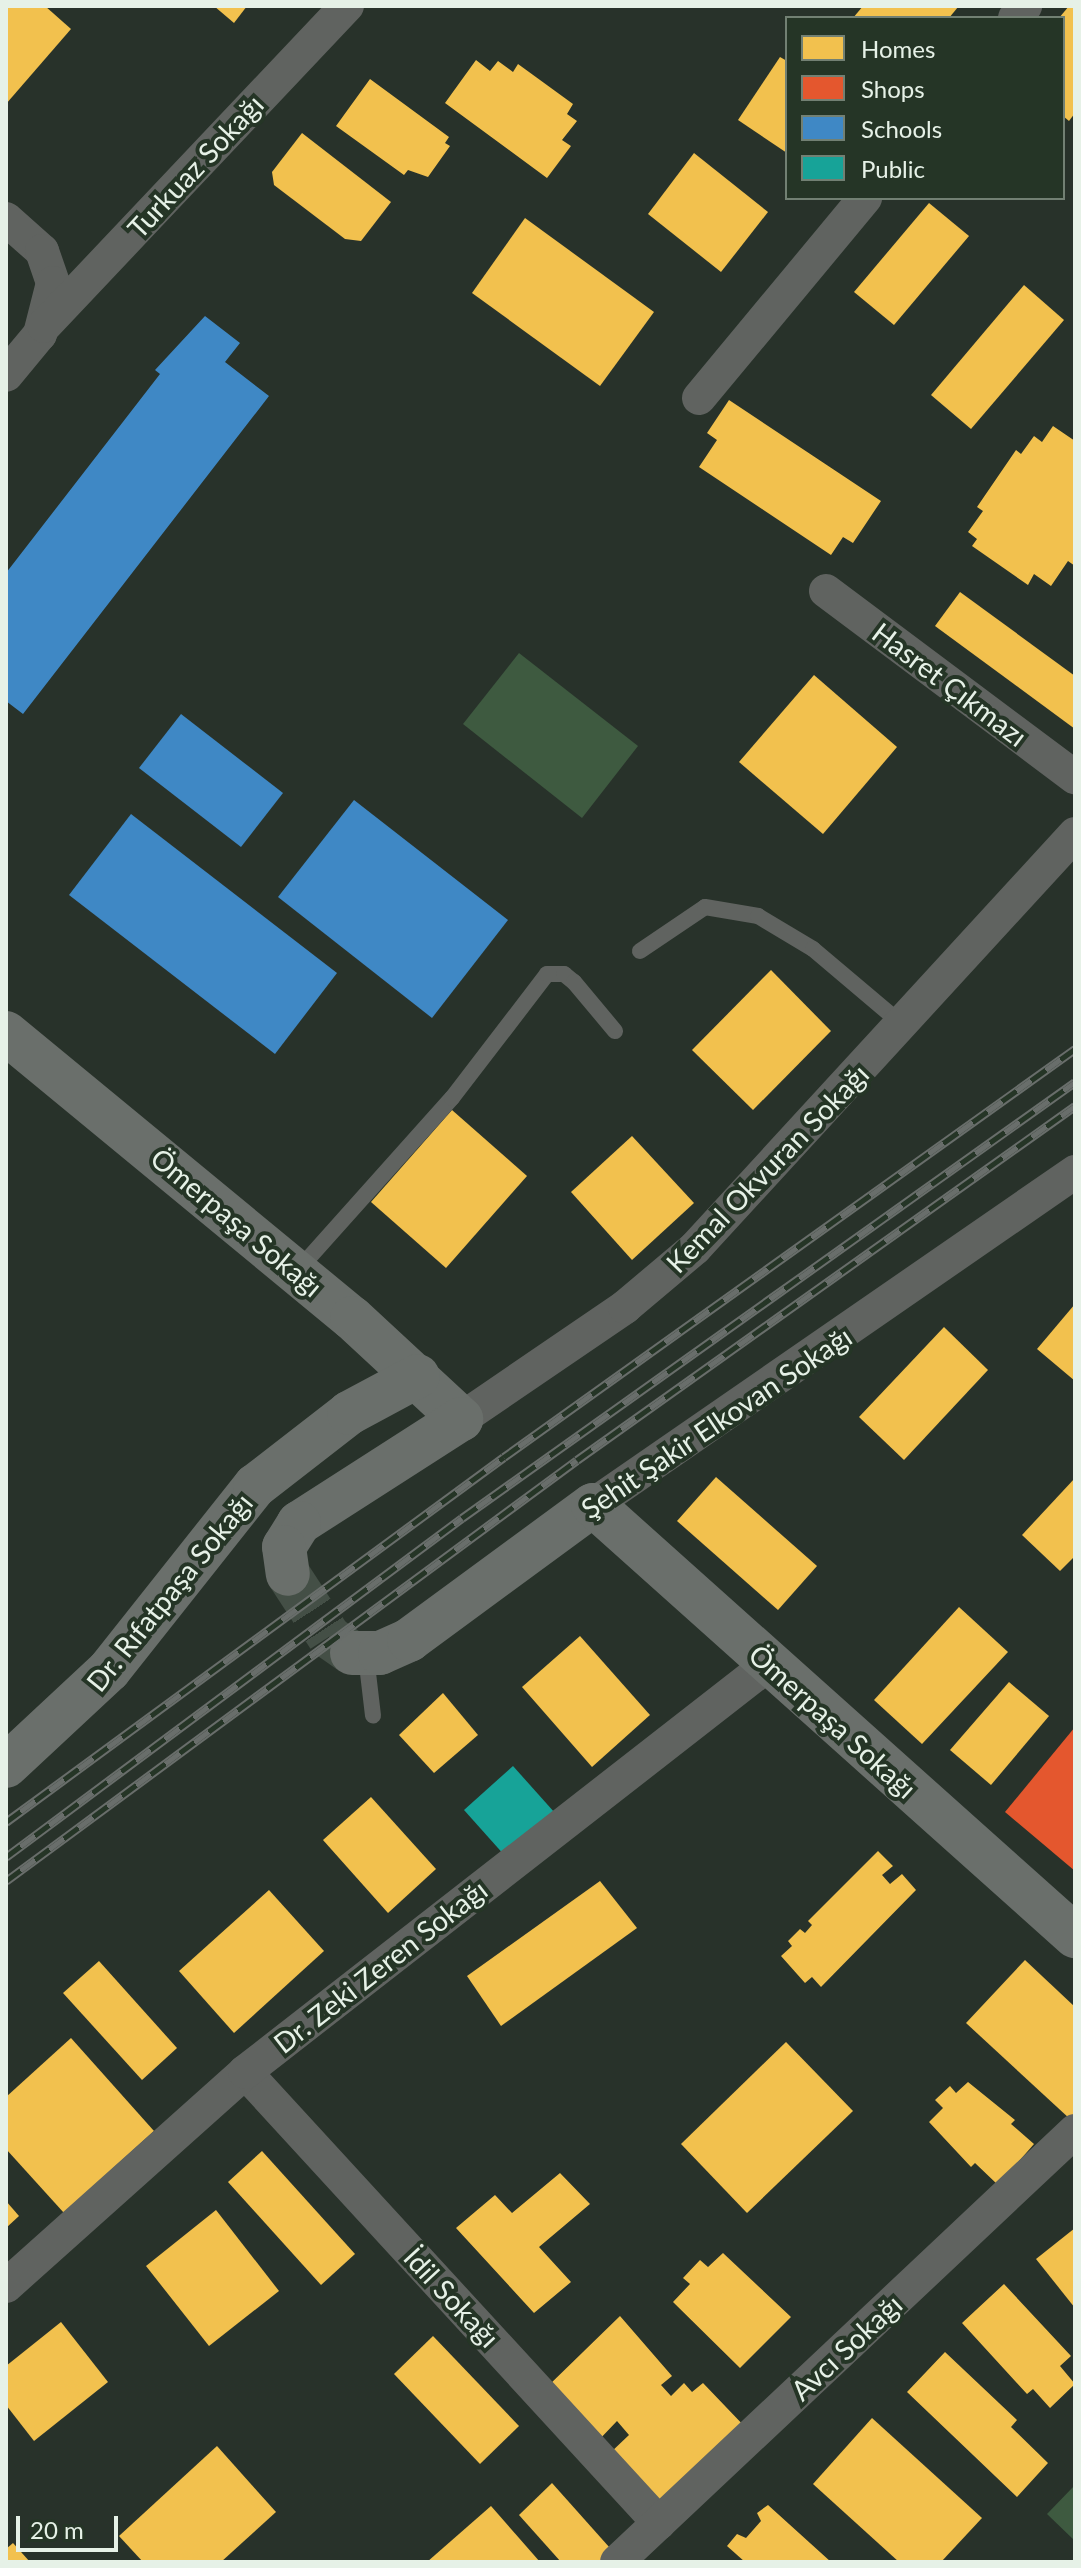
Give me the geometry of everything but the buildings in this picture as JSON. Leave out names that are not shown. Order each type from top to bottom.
[{"type":"street","name":"Turkuaz Sokağı","points":[[6,375],[44,326],[347,6]]},
{"type":"street","points":[[699,398],[863,200]]},
{"type":"street","points":[[6,219],[38,247],[51,269],[44,326]]},
{"type":"street","name":"Hasret Çıkmazı","points":[[826,591],[1075,777]]},
{"type":"street","name":"Kemal Okvuran Sokağı","points":[[288,1574],[283,1551],[299,1523],[461,1419],[673,1269],[903,1025],[1075,834]]},
{"type":"street","name":"Ömerpaşa Sokağı","points":[[6,1033],[297,1271],[418,1376],[461,1419]]},
{"type":"street","name":"Şehit Şakir Elkovan Sokağı","points":[[359,1654],[389,1650],[419,1634],[593,1505],[1075,1172]]},
{"type":"street","name":"Dr. Rıfatpaşa Sokağı","points":[[6,1766],[109,1670],[255,1486],[349,1413],[418,1376]]},
{"type":"street","name":"Ömerpaşa Sokağı","points":[[593,1505],[1075,1936]]},
{"type":"street","name":"Dr. Zeki Zeren Sokağı","points":[[6,2286],[245,2072],[769,1664]]},
{"type":"street","name":"İdil Sokağı","points":[[245,2072],[659,2523]]},
{"type":"street","name":"Avcı Sokağı","points":[[617,2562],[1075,2131]]},
{"type":"lane","points":[[640,951],[705,907],[758,916],[813,949],[903,1025]]},
{"type":"lane","points":[[297,1271],[452,1098],[547,974],[564,974],[574,982],[615,1031]]},
{"type":"lane","points":[[359,1654],[373,1716]]},
{"type":"green space","points":[[519,653],[638,746],[582,818],[463,724]]},
{"type":"green space","points":[[1075,2485],[1075,2541],[1047,2514]]},
{"type":"tunnel","points":[[288,1574],[329,1637],[352,1653]]},
{"type":"railway","points":[[6,1822],[504,1457],[1075,1049]]},
{"type":"railway","points":[[6,1857],[462,1518],[1075,1082]]},
{"type":"railway","points":[[6,1881],[577,1460],[1075,1106]]}]
